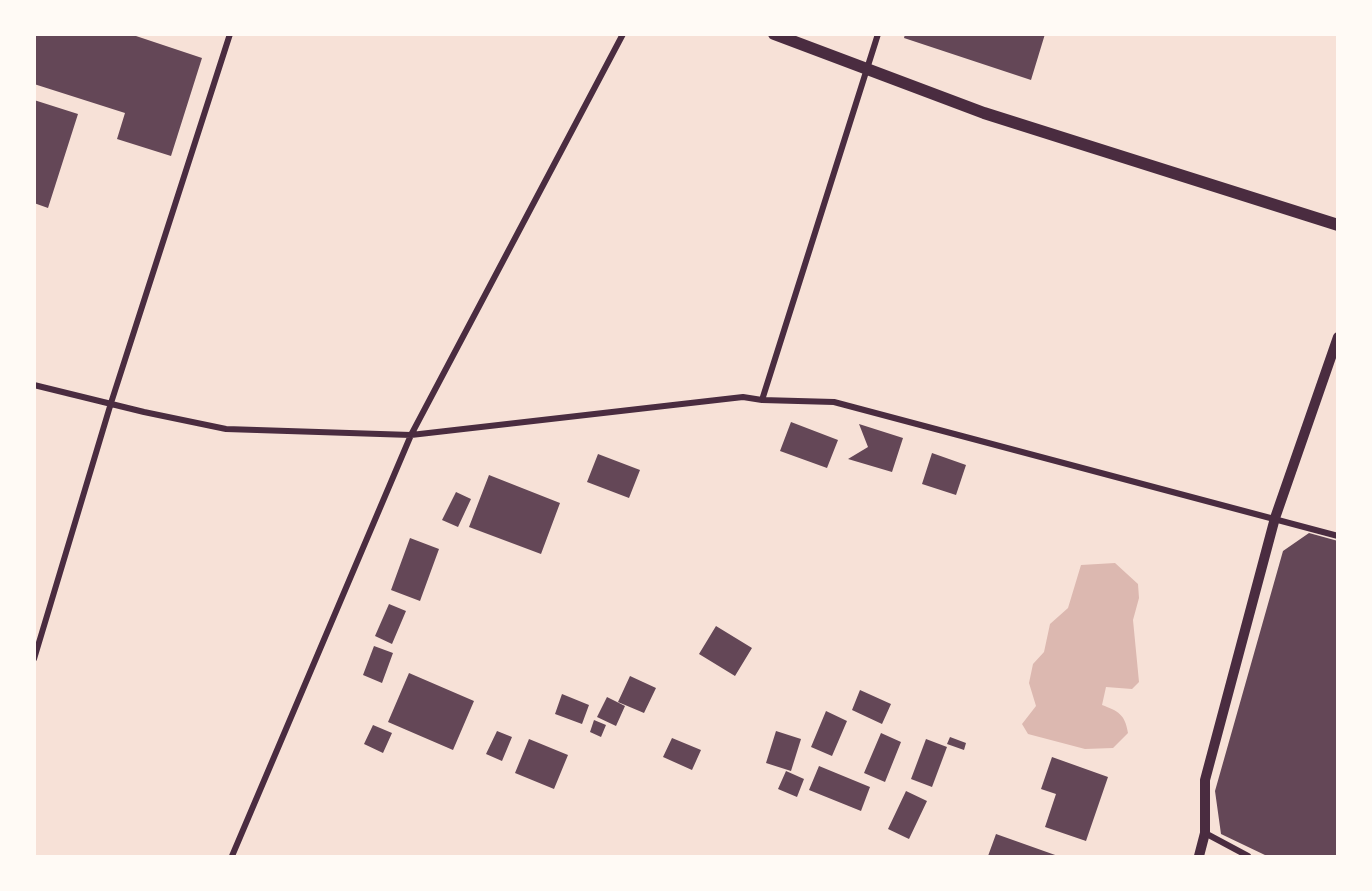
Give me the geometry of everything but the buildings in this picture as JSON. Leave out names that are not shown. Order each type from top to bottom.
[{"type":"main road","points":[[774,34],[984,113],[1338,225]]},
{"type":"street","points":[[34,659],[111,404],[230,34]]},
{"type":"street","points":[[232,856],[411,435],[623,34]]},
{"type":"street","points":[[762,400],[878,34]]},
{"type":"street","points":[[1199,856],[1205,833],[1205,780],[1275,518],[1338,337]]},
{"type":"street","points":[[34,385],[226,429],[411,435],[743,397],[762,400],[834,402],[1338,536]]},
{"type":"street","points":[[1205,833],[1248,856]]},
{"type":"shaded area","points":[[1115,563],[1138,584],[1139,598],[1133,620],[1139,682],[1132,689],[1106,687],[1102,705],[1123,717],[1128,733],[1113,748],[1085,749],[1028,734],[1022,724],[1036,706],[1029,683],[1033,664],[1044,652],[1050,624],[1068,608],[1081,565]]}]
